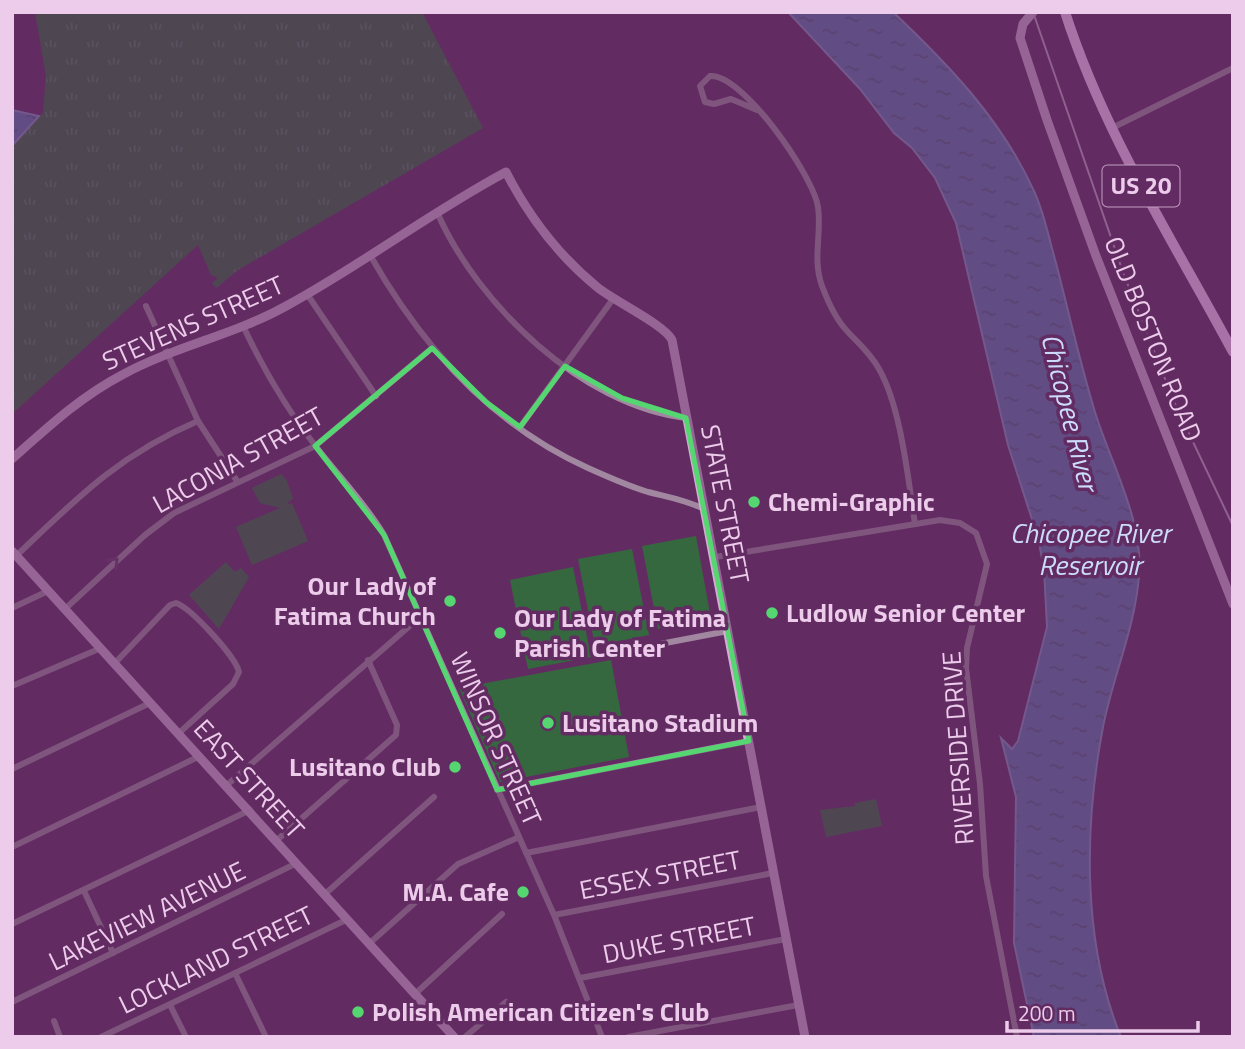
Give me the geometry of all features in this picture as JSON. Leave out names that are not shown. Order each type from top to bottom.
[{"type":"main road","name":"US 20","points":[[1065,12],[1092,89],[1111,129],[1233,352]]},
{"type":"street","name":"OLD BOSTON ROAD","points":[[1031,14],[1022,27],[1020,38],[1047,120],[1096,256],[1233,604]]},
{"type":"street","points":[[1111,129],[1233,68]]},
{"type":"street","points":[[757,110],[731,99],[714,104],[705,102],[700,91],[702,81],[710,76],[723,77],[757,110],[799,162],[813,190],[818,208],[816,257],[821,284],[845,330],[872,358],[887,384],[915,524]]},
{"type":"street","name":"STEVENS STREET","points":[[12,459],[89,394],[124,373],[244,328],[307,294],[506,172]]},
{"type":"street","name":"STATE STREET","points":[[506,172],[548,239],[570,263],[613,299],[669,334],[715,557],[804,1037]]},
{"type":"street","points":[[437,212],[447,235],[478,284],[518,326],[565,366],[622,398],[670,416],[686,418]]},
{"type":"street","points":[[370,255],[432,348],[486,402],[520,427],[588,468],[705,509]]},
{"type":"street","points":[[307,294],[376,396]]},
{"type":"street","points":[[520,427],[613,299]]},
{"type":"street","points":[[146,306],[198,421],[237,481]]},
{"type":"street","name":"WINSOR STREET","points":[[244,328],[267,376],[315,446],[377,523],[554,915],[602,1037]]},
{"type":"street","name":"LACONIA STREET","points":[[65,610],[174,513],[315,446],[432,348]]},
{"type":"street","points":[[14,554],[113,467],[153,441],[198,421]]},
{"type":"street","name":"RIVERSIDE DRIVE","points":[[715,557],[940,520],[960,523],[975,533],[987,564],[967,648],[966,668],[980,784],[986,876],[1017,1037]]},
{"type":"street","name":"EAST STREET","points":[[14,554],[228,785],[454,1037]]},
{"type":"street","points":[[12,608],[48,591]]},
{"type":"street","points":[[115,663],[165,610],[176,603],[190,611],[234,660],[239,672],[233,684],[179,733]]},
{"type":"street","points":[[228,785],[421,616]]},
{"type":"street","points":[[612,653],[728,631]]},
{"type":"street","points":[[12,686],[101,648]]},
{"type":"street","points":[[277,840],[396,735],[397,726],[368,660]]},
{"type":"street","points":[[12,769],[150,703]]},
{"type":"street","points":[[497,789],[749,741]]},
{"type":"street","points":[[12,847],[200,756]]},
{"type":"street","points":[[324,894],[434,797]]},
{"type":"street","points":[[526,853],[761,807]]},
{"type":"street","points":[[12,924],[250,810]]},
{"type":"street","points":[[370,942],[458,864],[517,838]]},
{"type":"street","name":"LAKEVIEW AVENUE","points":[[12,1002],[298,863]]},
{"type":"street","name":"ESSEX STREET","points":[[554,915],[773,873]]},
{"type":"street","points":[[84,891],[113,953]]},
{"type":"street","points":[[415,994],[502,914]]},
{"type":"street","name":"LOCKLAND STREET","points":[[101,1037],[348,919]]},
{"type":"street","name":"DUKE STREET","points":[[580,978],[786,939]]},
{"type":"street","points":[[235,973],[266,1037]]},
{"type":"street","points":[[465,1037],[506,1002]]},
{"type":"street","points":[[170,1004],[186,1037]]},
{"type":"street","points":[[628,1037],[799,1005]]},
{"type":"street","points":[[54,1021],[60,1037]]},
{"type":"highlighted area","points":[[432,348],[486,402],[520,427],[565,366],[622,398],[686,418],[749,741],[497,790],[384,535],[315,446]]},
{"type":"green space","points":[[35,12],[422,12],[483,128],[238,270],[216,288],[212,283],[218,278],[211,275],[198,245],[12,414],[12,146],[43,113],[46,76]]},
{"type":"green space","points":[[281,474],[286,479],[293,498],[286,505],[292,503],[308,541],[252,565],[236,527],[280,508],[260,503],[252,488]]},
{"type":"green space","points":[[696,536],[711,619],[658,629],[642,546]]},
{"type":"green space","points":[[632,549],[649,635],[595,646],[578,559]]},
{"type":"green space","points":[[226,562],[235,572],[241,568],[249,577],[219,629],[189,595]]},
{"type":"green space","points":[[573,567],[591,657],[528,669],[510,580]]},
{"type":"green space","name":"Lusitano Stadium","points":[[611,660],[629,757],[500,782],[459,688]]},
{"type":"green space","points":[[876,799],[882,826],[826,837],[820,810],[855,806],[855,803]]},
{"type":"water","name":"Chicopee River Reservoir","points":[[788,12],[893,12],[953,72],[989,116],[1020,163],[1040,206],[1084,375],[1125,493],[1139,555],[1137,595],[1103,727],[1092,804],[1090,844],[1093,924],[1099,963],[1108,1001],[1121,1037],[1034,1037],[1014,943],[1016,797],[1001,738],[1012,749],[1018,741],[1047,627],[1044,569],[1038,538],[1008,445],[956,223],[935,178],[912,148],[894,133],[860,89]]},
{"type":"water","points":[[12,110],[39,116],[12,146]]},
{"type":"railway","points":[[1033,12],[1124,275],[1175,404],[1233,526]]},
{"type":"place","name":"Chemi-Graphic","points":[[754,502]]},
{"type":"place","name":"Our Lady of Fatima Church","points":[[450,601]]},
{"type":"place","name":"Ludlow Senior Center","points":[[772,613]]},
{"type":"place","name":"Our Lady of Fatima Parish Center","points":[[500,633]]},
{"type":"place","name":"Lusitano Stadium","points":[[548,723]]},
{"type":"place","name":"Lusitano Club","points":[[455,767]]},
{"type":"place","name":"M.A. Cafe","points":[[523,892]]},
{"type":"place","name":"Polish American Citizen's Club","points":[[358,1012]]},
{"type":"water label","name":"Chicopee River","points":[[1070,412]]}]
